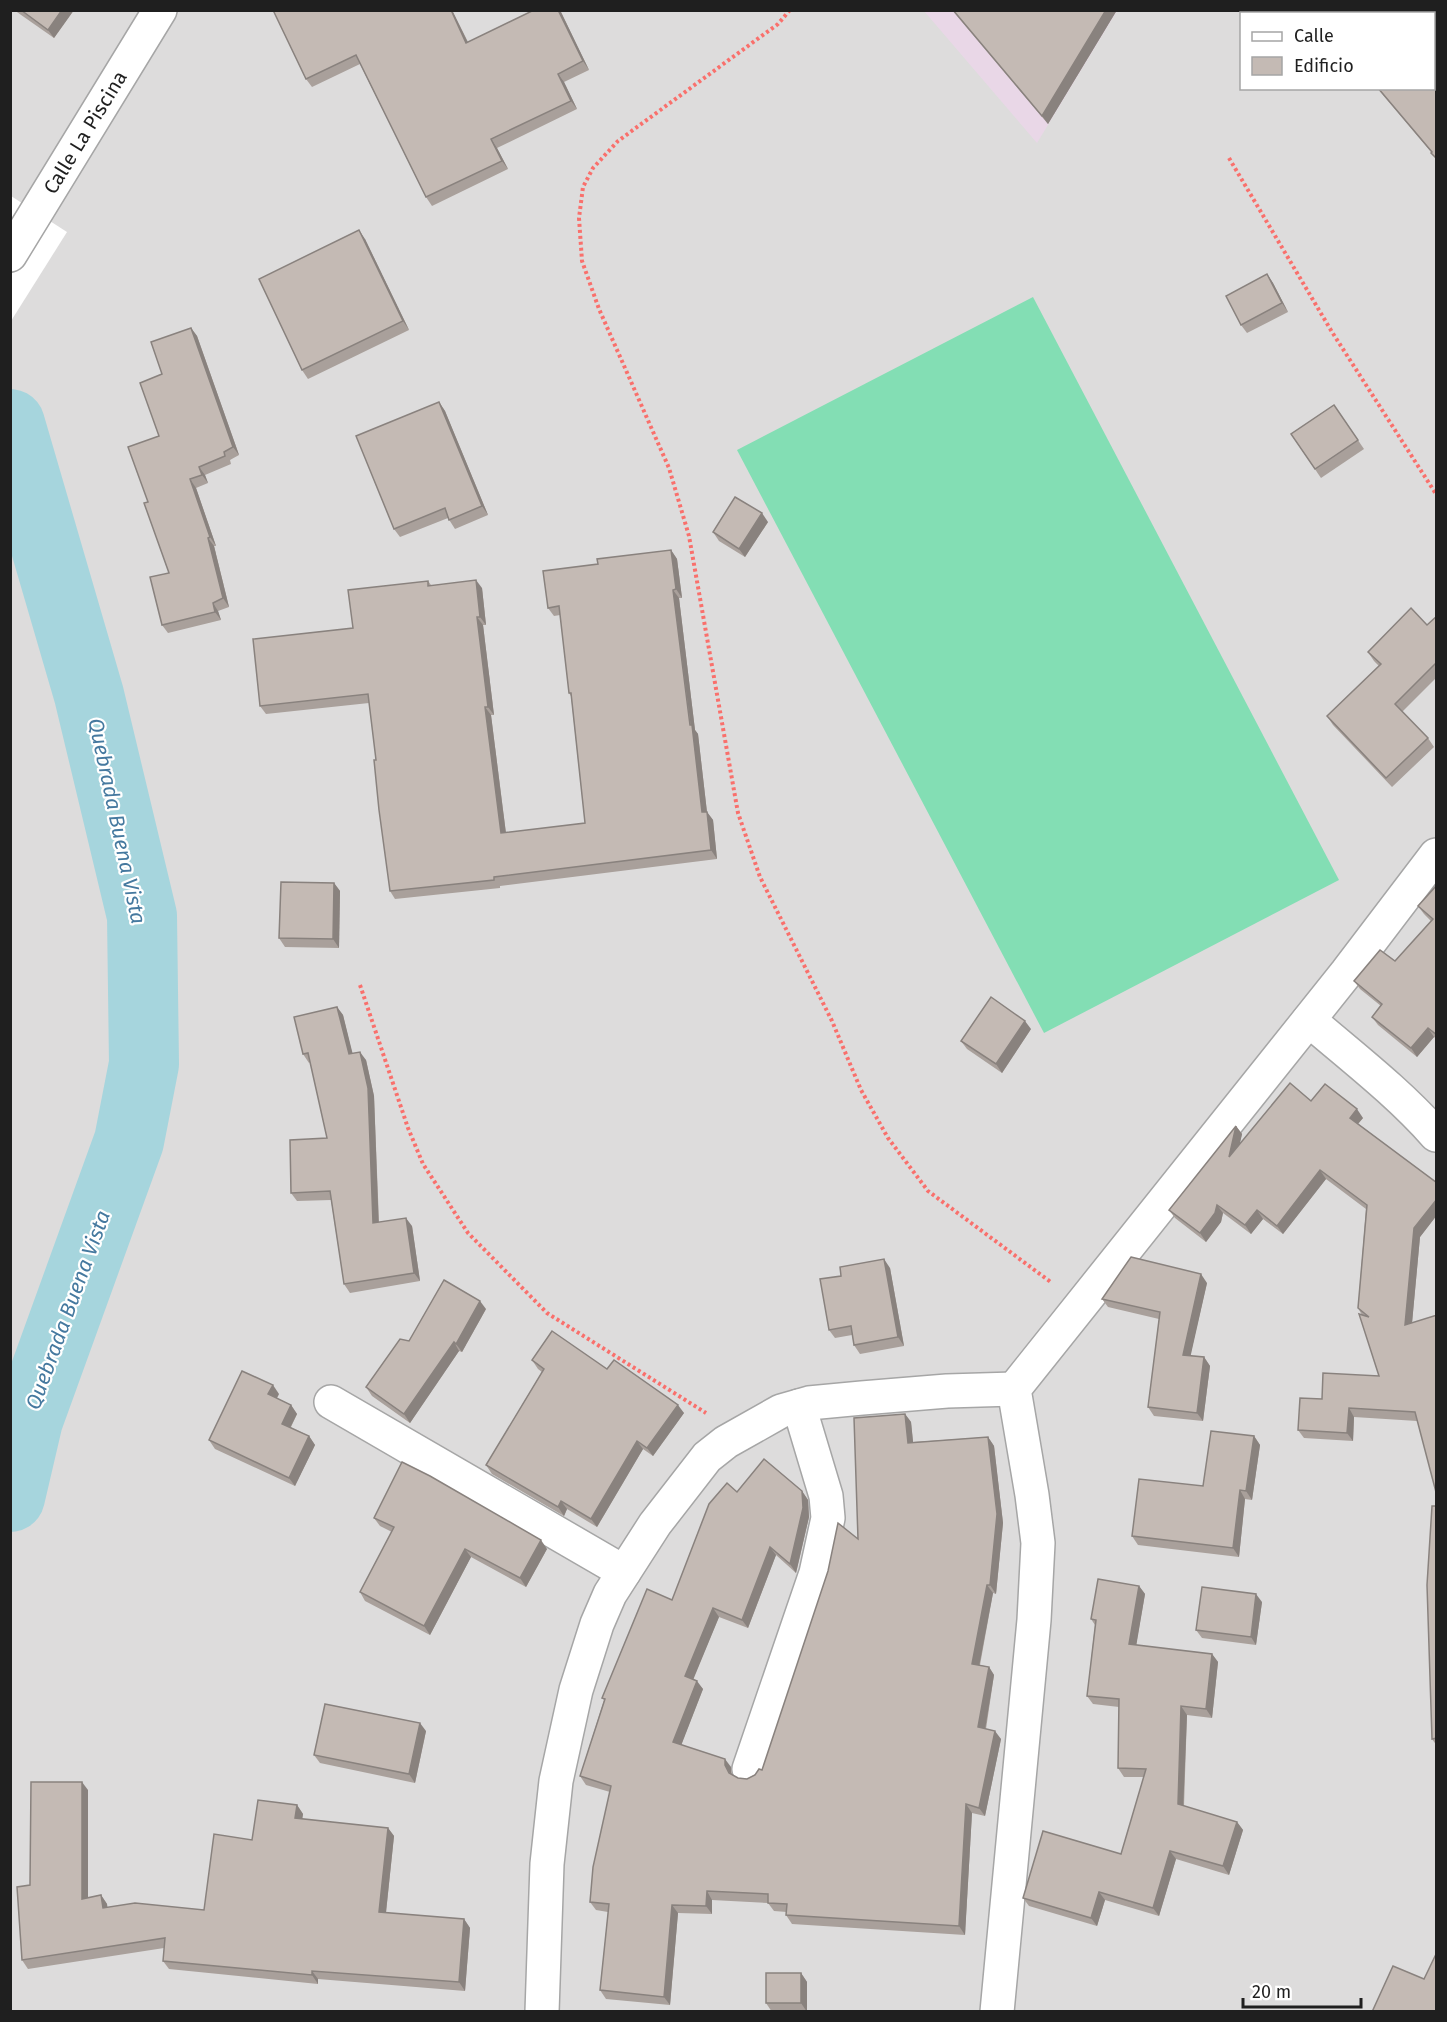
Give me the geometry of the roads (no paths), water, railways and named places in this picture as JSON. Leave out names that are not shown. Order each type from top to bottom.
[{"type":"street","name":"Calle La Piscina","points":[[10,255],[160,10]]},
{"type":"street","points":[[997,2012],[1034,1620],[1038,1543],[1014,1389],[1309,1020],[1437,855]]},
{"type":"street","points":[[1309,1020],[1384,1084],[1437,1135]]},
{"type":"street","points":[[542,2012],[547,1864],[556,1781],[576,1690],[597,1624],[610,1594],[655,1524],[707,1457],[740,1433],[781,1411],[799,1406],[872,1397],[1014,1389]]},
{"type":"street","points":[[331,1402],[624,1572]]},
{"type":"street","points":[[748,1769],[816,1573],[828,1518],[826,1496],[799,1406]]},
{"type":"waterway","name":"Quebrada Buena Vista","points":[[10,424],[89,695],[142,916],[144,1064],[129,1141],[28,1420],[10,1497]]}]
